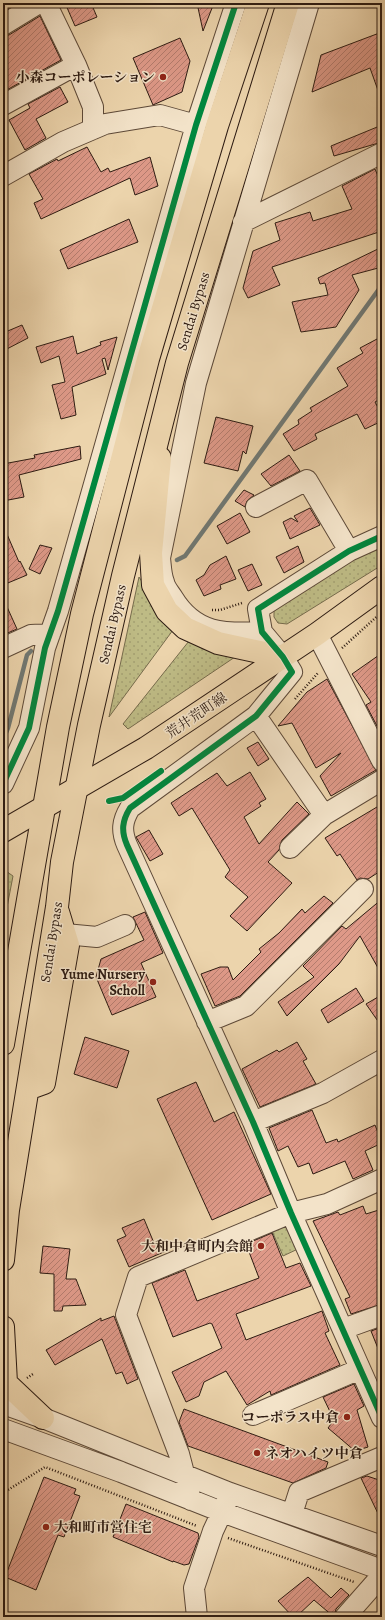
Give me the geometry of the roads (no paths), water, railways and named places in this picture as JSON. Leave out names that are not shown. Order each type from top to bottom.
[{"type":"main road","name":"Sendai Bypass","points":[[3,1044],[58,727],[82,614],[148,359],[217,126],[258,3]]},
{"type":"main road","name":"Sendai Bypass","points":[[3,1260],[8,1210],[57,907],[62,862],[89,725],[123,576],[179,355],[288,3]]},
{"type":"main road","points":[[163,421],[151,553],[153,585],[167,611],[185,628],[218,643],[283,657]]},
{"type":"main road","name":"荒井荒町線","points":[[3,831],[146,748],[317,634],[382,587]]},
{"type":"main road","points":[[28,1090],[44,1083],[68,945],[57,907]]},
{"type":"main road","points":[[3,1327],[6,1382],[43,1418]]},
{"type":"street","points":[[3,25],[39,3]]},
{"type":"street","points":[[46,3],[76,65],[93,107],[93,129]]},
{"type":"street","points":[[3,784],[28,728],[45,648],[58,611],[196,125],[236,3]]},
{"type":"street","points":[[262,632],[220,632],[202,626],[191,620],[178,605],[164,583],[160,558],[196,384],[309,3]]},
{"type":"street","points":[[3,105],[76,65]]},
{"type":"street","points":[[3,176],[63,142],[104,124],[160,115],[196,125]]},
{"type":"street","points":[[243,222],[382,153]]},
{"type":"street","points":[[256,507],[307,480],[349,551]]},
{"type":"street","points":[[380,1408],[360,1369],[291,1213],[253,1122],[126,845],[123,836],[123,824],[125,816],[130,808],[256,716],[292,672],[283,657],[262,632],[258,610],[349,551],[382,536]]},
{"type":"street","points":[[58,611],[82,614]]},
{"type":"street","points":[[3,648],[31,635],[50,634]]},
{"type":"street","points":[[317,634],[382,761]]},
{"type":"street","points":[[256,716],[324,815]]},
{"type":"street","points":[[290,848],[324,815],[382,780]]},
{"type":"street","points":[[208,1022],[246,1006],[363,889]]},
{"type":"street","points":[[65,934],[97,937],[125,925]]},
{"type":"street","points":[[253,1122],[323,1093],[382,1060]]},
{"type":"street","points":[[191,1500],[185,1474],[126,1315],[138,1277],[291,1213],[326,1204],[382,1179]]},
{"type":"street","points":[[343,1329],[382,1315]]},
{"type":"street","points":[[254,1415],[360,1369]]},
{"type":"street","points":[[3,1404],[43,1418],[230,1493],[382,1546]]},
{"type":"street","points":[[3,1429],[121,1472],[222,1512],[382,1570]]},
{"type":"street","points":[[292,1514],[300,1492],[382,1457]]},
{"type":"street","points":[[197,1617],[194,1588],[213,1531],[230,1493]]},
{"type":"street","points":[[345,1617],[382,1575]]},
{"type":"waterway","points":[[177,560],[185,556],[382,285]]},
{"type":"waterway","points":[[3,740],[8,728],[27,655],[31,651]]},
{"type":"place","name":"小森コーポレーション","points":[[163,77]]},
{"type":"place","name":"Yume Nursery Scholl","points":[[153,982]]},
{"type":"place","name":"大和中倉町内会館","points":[[261,1246]]},
{"type":"place","name":"コーポラス中倉","points":[[347,1417]]},
{"type":"place","name":"ネオハイツ中倉","points":[[257,1453]]},
{"type":"place","name":"大和町市営住宅","points":[[46,1527]]}]
